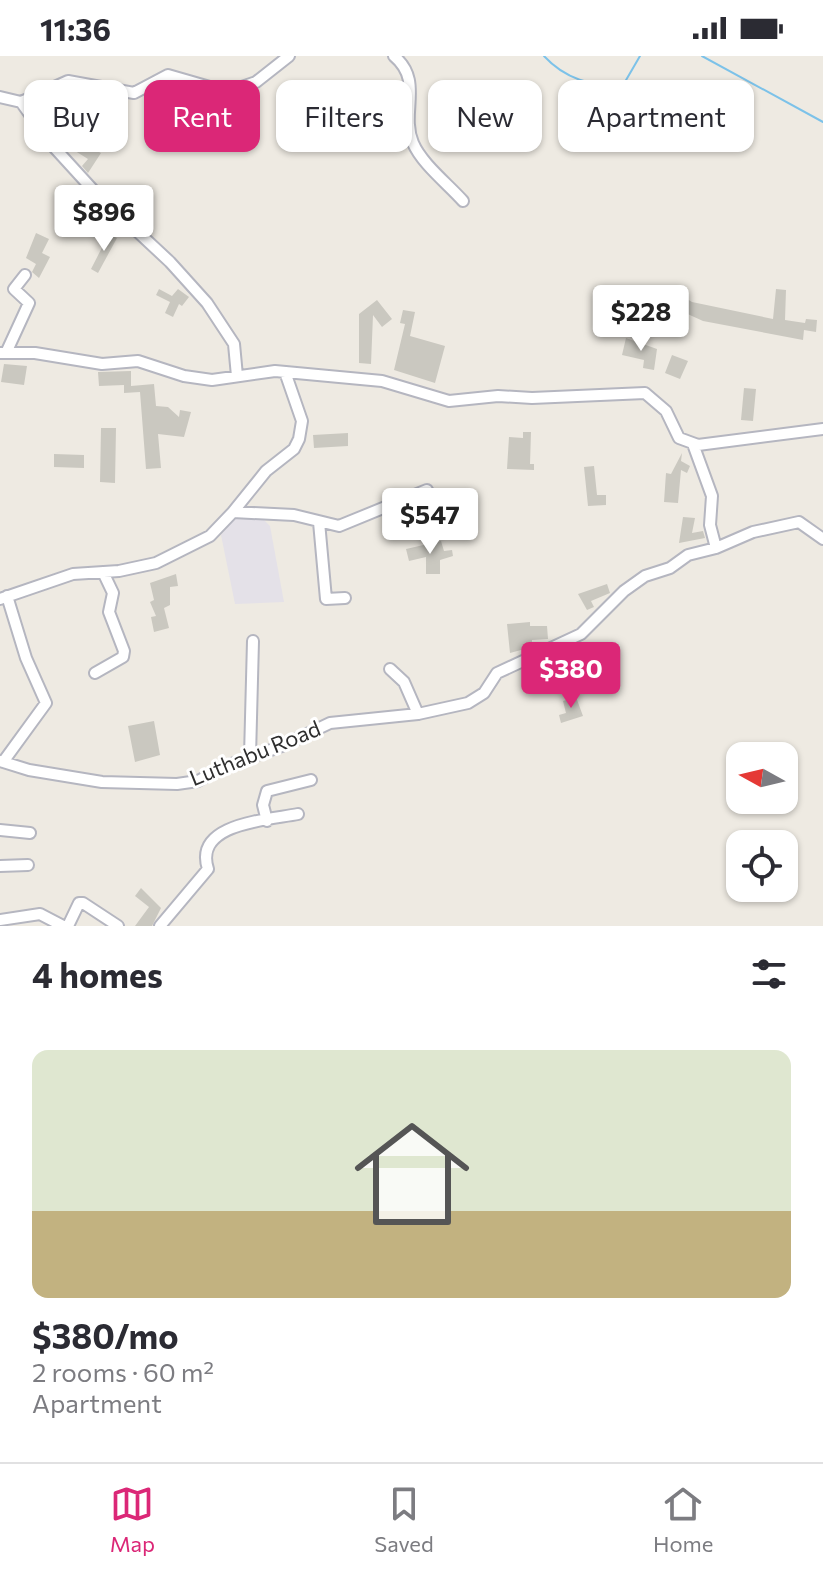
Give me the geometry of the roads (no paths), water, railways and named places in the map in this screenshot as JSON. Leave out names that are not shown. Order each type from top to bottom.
[{"type":"street","points":[[0,97],[21,102],[68,81],[134,93],[168,75],[227,92],[256,82],[289,56]]},
{"type":"street","points":[[394,56],[403,64],[413,90],[407,118],[414,145],[463,201]]},
{"type":"street","points":[[21,102],[52,145],[94,191],[170,262],[207,303],[234,344],[237,376]]},
{"type":"street","points":[[25,275],[14,289],[29,303],[3,353],[35,353],[102,364],[138,361],[184,376],[212,380],[265,371],[395,383],[449,401],[463,402],[498,396],[645,393],[666,411],[679,438],[693,444],[823,429]]},
{"type":"street","points":[[1,762],[46,703],[3,597],[73,574],[141,568],[192,548],[210,536],[266,471],[294,449],[299,439],[302,421],[285,372]]},
{"type":"street","points":[[693,444],[712,496],[710,525],[716,548],[753,532],[799,522],[823,539]]},
{"type":"street","points":[[233,512],[294,515],[339,526],[427,490]]},
{"type":"street","points":[[319,522],[326,599],[345,598]]},
{"type":"street","name":"Luthabu Road","points":[[1,762],[102,782],[177,784],[198,781],[330,723],[418,714],[468,703],[484,693],[497,673],[581,634],[624,591],[645,576],[670,568],[688,555],[716,548]]},
{"type":"street","points":[[95,673],[123,657],[124,651],[109,612],[113,593],[103,572]]},
{"type":"street","points":[[250,756],[253,641]]},
{"type":"street","points":[[390,669],[404,682],[418,714]]},
{"type":"street","points":[[267,821],[263,805],[267,791],[311,780]]},
{"type":"street","points":[[160,926],[208,869],[205,858],[208,844],[226,829],[298,814]]},
{"type":"street","points":[[0,830],[30,833]]},
{"type":"street","points":[[0,866],[28,865]]},
{"type":"street","points":[[0,920],[40,914],[65,926],[79,903],[83,903],[118,926]]},
{"type":"waterway","points":[[544,56],[580,80],[622,87],[640,56]]},
{"type":"waterway","points":[[702,56],[823,122]]}]
